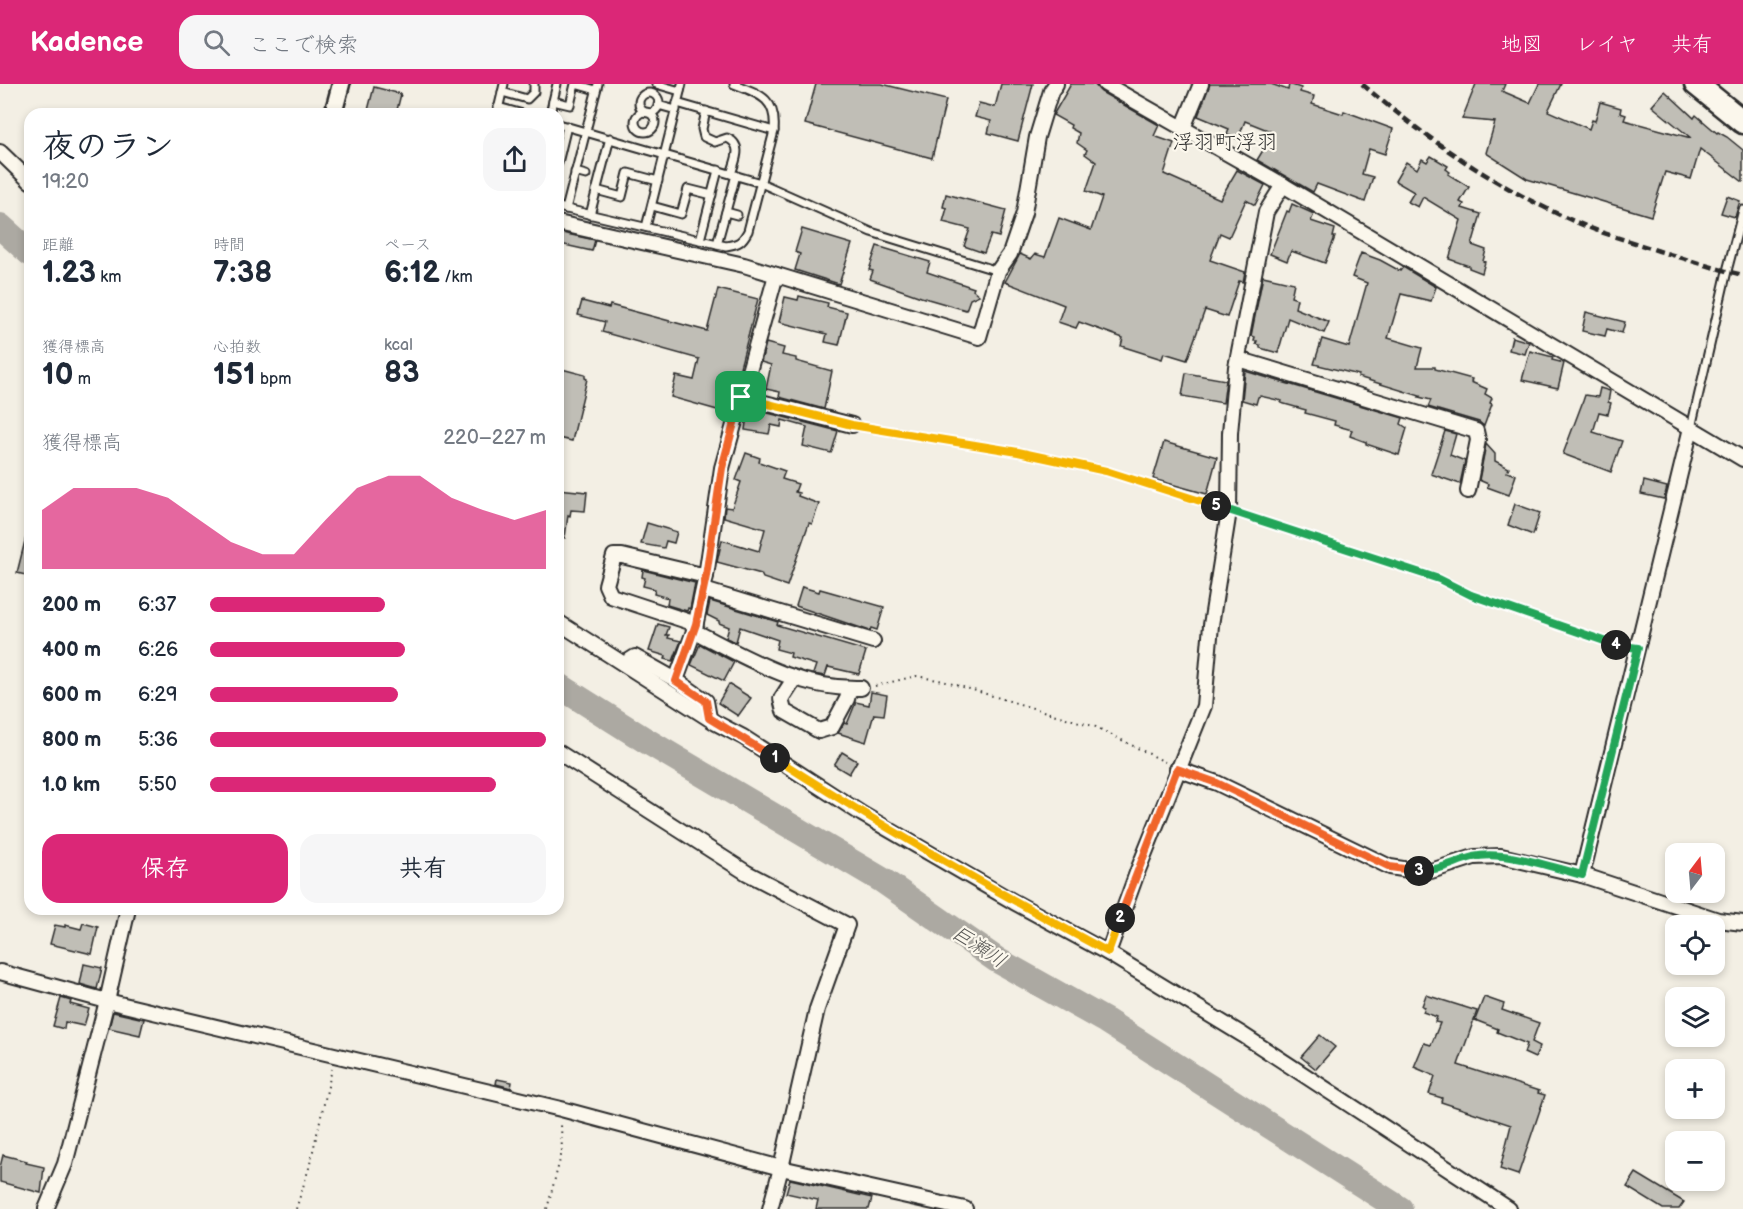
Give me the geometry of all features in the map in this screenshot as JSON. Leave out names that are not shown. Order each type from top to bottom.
[{"type":"highway","points":[[1696,84],[1743,122]]},
{"type":"street","points":[[335,108],[341,84]]},
{"type":"street","points":[[564,224],[744,265],[979,337],[998,271],[1010,254],[1024,213],[1036,137],[1051,91],[1056,84]]},
{"type":"street","points":[[1105,84],[1283,185],[1743,459]]},
{"type":"street","points":[[1183,128],[1201,84]]},
{"type":"street","points":[[0,152],[24,175]]},
{"type":"street","points":[[1108,952],[1177,769],[1204,706],[1211,625],[1230,511],[1230,433],[1238,359],[1266,212],[1283,185]]},
{"type":"street","points":[[676,681],[695,628],[705,583],[722,468],[776,275]]},
{"type":"street","points":[[1238,359],[1476,431],[1478,440],[1468,491]]},
{"type":"street","points":[[741,397],[852,425]]},
{"type":"street","points":[[1582,875],[1691,428]]},
{"type":"street","points":[[856,688],[840,688],[794,679],[776,672],[695,628],[611,596],[606,585],[614,556],[622,556],[705,583],[873,641]]},
{"type":"street","points":[[564,626],[862,814],[1014,902],[1108,952],[1243,1035],[1509,1209]]},
{"type":"street","points":[[624,664],[635,657],[676,681],[706,701],[709,718]]},
{"type":"street","points":[[794,679],[781,699],[784,711],[819,731],[832,727],[847,699],[856,688]]},
{"type":"street","points":[[564,756],[747,873],[847,925],[817,1009],[770,1209]]},
{"type":"street","points":[[1177,769],[1217,783],[1390,867],[1431,871],[1474,857],[1501,856],[1582,875],[1718,920],[1743,923]]},
{"type":"street","points":[[46,1209],[65,1164],[127,915]]},
{"type":"street","points":[[0,972],[107,1001],[561,1109],[781,1168],[965,1209]]},
{"type":"lane","points":[[498,108],[504,84]]},
{"type":"lane","points":[[502,92],[527,99],[534,92],[534,84]]},
{"type":"lane","points":[[551,108],[557,84]]},
{"type":"lane","points":[[553,101],[570,105],[575,84],[597,87],[575,172],[564,202]]},
{"type":"lane","points":[[646,227],[681,88],[655,84],[652,94]]},
{"type":"lane","points":[[564,208],[726,246],[743,241],[748,231],[761,183],[775,119],[768,101],[756,92],[734,84]]},
{"type":"lane","points":[[652,94],[646,94],[640,101],[642,110],[647,113],[654,119],[654,126],[650,131],[642,131],[636,126],[635,120],[641,113],[647,113],[654,112],[658,105],[657,98],[652,94]]},
{"type":"lane","points":[[658,105],[706,111],[774,131]]},
{"type":"lane","points":[[706,111],[702,129],[704,137],[715,142],[722,139],[731,140],[738,149],[726,212],[717,244]]},
{"type":"lane","points":[[564,125],[761,183],[871,232],[998,271]]},
{"type":"lane","points":[[564,138],[567,126]]},
{"type":"lane","points":[[638,146],[642,131]]},
{"type":"lane","points":[[590,215],[610,138]]},
{"type":"lane","points":[[700,240],[718,170]]},
{"type":"lane","points":[[575,172],[586,175]]},
{"type":"lane","points":[[596,190],[622,197],[628,173],[658,181]]},
{"type":"lane","points":[[652,206],[681,214],[688,189],[712,195]]},
{"type":"lane","points":[[1691,428],[1743,210]]},
{"type":"lane","points":[[726,212],[737,215]]},
{"type":"path","points":[[852,425],[1018,452],[1095,469],[1197,498],[1230,511],[1439,579],[1471,595],[1609,643],[1638,648]]},
{"type":"path","points":[[856,688],[881,685],[916,676],[943,681],[1096,727],[1177,769]]},
{"type":"path","points":[[296,1209],[309,1168],[335,1055]]},
{"type":"path","points":[[547,1209],[562,1152],[561,1109]]},
{"type":"building","points":[[816,84],[882,84],[946,100],[932,158],[805,124]]},
{"type":"building","points":[[1001,84],[1033,84],[1018,141],[988,133],[991,121],[975,117],[979,103],[995,107]]},
{"type":"building","points":[[1071,84],[1094,84],[1101,92],[1159,125],[1154,136],[1174,143],[1164,174],[1220,199],[1237,170],[1265,185],[1255,205],[1246,200],[1229,237],[1220,233],[1210,260],[1245,272],[1243,282],[1239,281],[1227,317],[1205,310],[1187,360],[1164,353],[1162,359],[1121,346],[1123,338],[1079,322],[1076,328],[1058,322],[1064,305],[1005,282],[1020,254],[1031,259],[1035,254],[1045,257],[1059,218],[1091,230],[1102,197],[1086,191],[1096,162],[1085,154],[1087,150],[1077,143],[1079,133],[1070,128],[1071,125],[1053,115]]},
{"type":"building","points":[[1210,84],[1271,84],[1288,90],[1289,84],[1301,88],[1300,92],[1314,96],[1312,104],[1343,114],[1344,111],[1393,129],[1385,154],[1369,149],[1362,174],[1373,177],[1365,202],[1317,184],[1313,192],[1257,160],[1270,139],[1267,138],[1270,131],[1245,121],[1238,139],[1227,135],[1229,129],[1198,116]]},
{"type":"building","points":[[1476,84],[1505,84],[1502,91],[1530,103],[1539,84],[1561,84],[1548,111],[1589,129],[1592,120],[1595,121],[1600,102],[1621,108],[1620,113],[1626,115],[1624,120],[1691,138],[1652,106],[1665,91],[1694,118],[1696,115],[1717,133],[1727,137],[1743,150],[1743,182],[1700,149],[1691,179],[1665,172],[1651,216],[1527,179],[1486,153],[1495,122],[1462,119]]},
{"type":"building","points":[[374,87],[401,94],[398,108],[369,108]]},
{"type":"building","points":[[1431,156],[1448,166],[1446,169],[1450,172],[1448,174],[1469,187],[1460,202],[1464,204],[1462,208],[1481,214],[1472,245],[1486,250],[1482,273],[1449,259],[1461,220],[1423,197],[1418,207],[1408,202],[1414,192],[1395,181],[1406,162],[1417,169],[1422,159],[1427,162]]},
{"type":"building","points":[[946,194],[1006,210],[999,237],[991,235],[984,253],[964,246],[970,229],[943,222],[947,208],[943,207]]},
{"type":"building","points":[[1727,196],[1740,201],[1735,217],[1721,213]]},
{"type":"building","points":[[1292,204],[1314,214],[1311,221],[1335,229],[1333,237],[1335,237],[1325,263],[1291,251],[1287,261],[1270,254]]},
{"type":"building","points":[[802,229],[852,244],[839,284],[795,270],[800,254],[795,252]]},
{"type":"building","points":[[564,233],[595,240],[592,251],[564,245]]},
{"type":"building","points":[[877,246],[930,262],[927,272],[974,288],[973,290],[979,295],[970,299],[966,310],[870,279],[873,271],[869,270]]},
{"type":"building","points":[[1361,253],[1400,271],[1403,267],[1436,287],[1431,301],[1401,294],[1388,338],[1422,348],[1417,367],[1435,367],[1435,369],[1472,379],[1471,382],[1487,389],[1485,394],[1492,398],[1490,403],[1492,404],[1484,426],[1479,422],[1428,407],[1431,400],[1358,377],[1359,375],[1314,364],[1322,339],[1349,347],[1367,283],[1352,277]]},
{"type":"building","points":[[1263,276],[1294,283],[1291,297],[1297,299],[1295,308],[1329,322],[1324,333],[1288,318],[1278,353],[1260,348],[1260,345],[1256,344],[1257,341],[1254,341],[1255,337],[1251,336]]},
{"type":"building","points":[[718,289],[758,299],[728,413],[671,397],[676,376],[694,380],[699,359],[602,332],[605,322],[578,315],[582,301],[609,308],[610,305],[707,331]]},
{"type":"building","points":[[799,296],[828,303],[827,307],[847,312],[839,345],[825,342],[827,334],[779,322],[785,297],[798,300]]},
{"type":"building","points":[[1586,312],[1625,322],[1622,333],[1607,329],[1605,336],[1582,331]]},
{"type":"building","points":[[1512,337],[1529,342],[1525,354],[1509,350]]},
{"type":"building","points":[[766,343],[784,348],[782,355],[796,358],[796,361],[832,371],[824,409],[779,397],[780,392],[766,389],[771,365],[761,362]]},
{"type":"building","points":[[1530,351],[1553,357],[1552,360],[1564,363],[1558,388],[1522,380]]},
{"type":"building","points":[[564,370],[585,375],[587,379],[572,441],[564,439]]},
{"type":"building","points":[[1245,371],[1403,418],[1401,424],[1407,428],[1399,455],[1350,436],[1352,430],[1334,425],[1335,421],[1305,413],[1306,410],[1281,403],[1282,401],[1260,396],[1256,404],[1242,400]]},
{"type":"building","points":[[1186,373],[1226,380],[1223,403],[1182,396]]},
{"type":"building","points":[[1600,388],[1610,391],[1608,402],[1611,403],[1608,414],[1599,412],[1593,432],[1622,441],[1611,472],[1563,454],[1585,395],[1598,397]]},
{"type":"building","points":[[748,408],[838,431],[831,453],[803,446],[807,427],[782,420],[781,427],[771,425],[769,434],[745,430]]},
{"type":"building","points":[[1445,431],[1456,434],[1450,455],[1465,461],[1460,484],[1431,474]]},
{"type":"building","points":[[1164,442],[1217,457],[1207,494],[1153,479]]},
{"type":"building","points":[[1486,444],[1495,454],[1495,461],[1509,468],[1507,472],[1516,475],[1509,495],[1487,487],[1488,484],[1479,480]]},
{"type":"building","points":[[746,453],[760,458],[759,462],[785,471],[782,479],[798,484],[795,492],[799,493],[798,496],[819,504],[812,524],[809,523],[787,586],[763,578],[761,574],[717,562],[722,540],[759,551],[765,529],[724,517],[725,507],[732,508],[741,482],[736,480]]},
{"type":"building","points":[[1644,481],[1667,487],[1664,499],[1641,494]]},
{"type":"building","points":[[564,490],[587,492],[585,511],[571,510],[570,516],[568,515],[565,538]]},
{"type":"building","points":[[1515,504],[1540,513],[1533,535],[1508,525]]},
{"type":"building","points":[[647,523],[677,532],[674,543],[666,541],[664,548],[641,544]]},
{"type":"building","points":[[24,545],[24,575],[17,573]]},
{"type":"building","points":[[643,570],[695,583],[690,609],[688,608],[687,611],[667,605],[668,598],[654,594],[655,589],[643,586],[645,578],[642,577]]},
{"type":"building","points":[[802,587],[819,592],[820,589],[884,607],[877,630],[871,628],[870,631],[796,606]]},
{"type":"building","points":[[710,601],[778,622],[777,625],[866,651],[859,674],[828,667],[825,676],[813,674],[816,665],[790,657],[791,653],[776,649],[778,640],[740,627],[736,642],[726,638],[729,627],[707,615]]},
{"type":"building","points":[[658,624],[669,627],[666,635],[669,635],[668,638],[681,641],[673,661],[665,659],[666,656],[649,651]]},
{"type":"building","points":[[700,644],[734,662],[724,681],[691,665]]},
{"type":"building","points":[[729,684],[751,698],[738,716],[718,703]]},
{"type":"building","points":[[871,692],[887,695],[884,715],[874,714],[866,742],[838,733],[844,723],[847,724],[856,702],[869,705]]},
{"type":"building","points":[[842,752],[857,761],[849,774],[834,765]]},
{"type":"building","points":[[83,923],[98,927],[92,954],[50,944],[55,925],[81,929]]},
{"type":"building","points":[[84,964],[102,968],[97,989],[80,984]]},
{"type":"building","points":[[1426,995],[1477,1011],[1458,1065],[1539,1091],[1538,1093],[1545,1095],[1518,1175],[1500,1169],[1511,1125],[1441,1102],[1442,1098],[1429,1094],[1435,1076],[1414,1067],[1424,1043],[1431,1045],[1440,1023],[1435,1022],[1437,1017],[1423,1012],[1425,1007],[1422,1006]]},
{"type":"building","points":[[1484,997],[1504,1004],[1502,1010],[1539,1023],[1532,1042],[1540,1046],[1535,1058],[1524,1053],[1527,1044],[1475,1020]]},
{"type":"building","points":[[61,998],[71,1001],[70,1004],[89,1009],[84,1026],[65,1022],[64,1029],[53,1026]]},
{"type":"building","points":[[113,1012],[144,1019],[140,1035],[109,1028]]},
{"type":"building","points":[[1320,1035],[1335,1047],[1316,1069],[1301,1057]]},
{"type":"building","points":[[497,1079],[512,1082],[511,1088],[496,1084]]},
{"type":"building","points":[[3,1155],[44,1167],[41,1193],[0,1182]]},
{"type":"building","points":[[1636,1173],[1684,1202],[1679,1209],[1663,1209],[1627,1187]]},
{"type":"building","points":[[790,1179],[872,1198],[869,1209],[816,1209],[818,1200],[786,1193]]},
{"type":"waterway","name":"巨瀬川","points":[[0,226],[24,248]]},
{"type":"waterway","name":"巨瀬川","points":[[564,689],[645,740],[882,880],[997,960],[1106,1021],[1400,1209]]},
{"type":"railway","points":[[1362,84],[1416,128],[1474,168],[1535,203],[1598,231],[1743,275]]},
{"type":"district","name":"浮羽町浮羽","points":[[1225,142]]},
{"type":"route","points":[[741,397],[852,425],[1018,452],[1106,471],[1197,498],[1230,511],[1439,579],[1471,595],[1609,643],[1638,648],[1582,875],[1501,856],[1474,857],[1431,871],[1390,867],[1217,783],[1177,769],[1108,952],[1014,902],[862,814],[743,737],[716,723],[709,718],[706,701],[676,681],[696,624],[706,576],[722,468],[741,397]]}]
